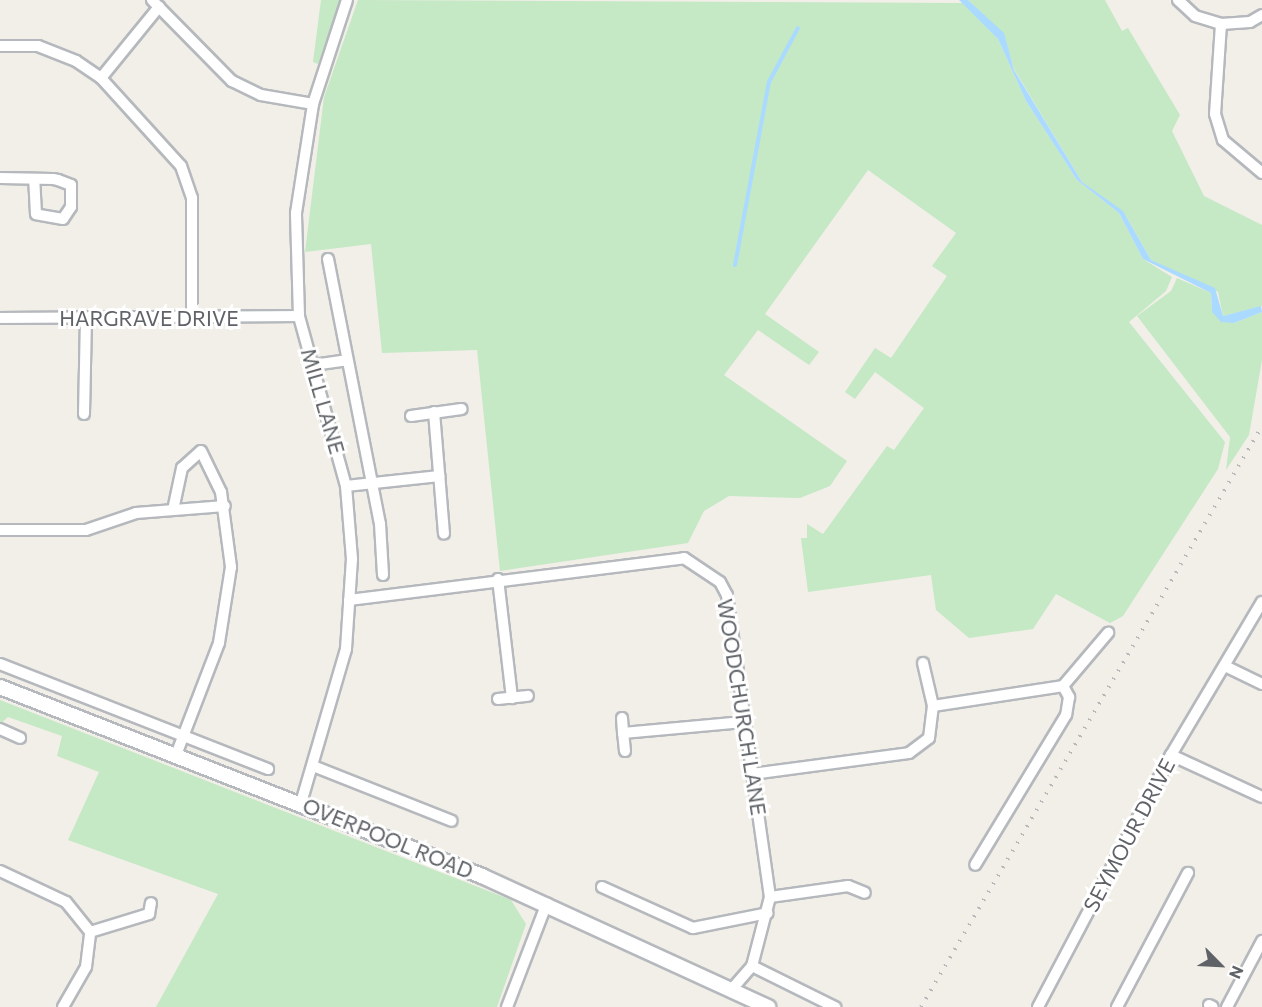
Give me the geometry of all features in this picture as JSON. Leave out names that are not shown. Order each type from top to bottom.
[{"type":"main road","name":"OVERPOOL ROAD","points":[[0,687],[301,803],[547,903],[733,988],[768,1007]]},
{"type":"street","name":"MILL LANE","points":[[301,803],[346,649],[349,600],[346,486],[299,316],[296,213],[313,104],[347,0]]},
{"type":"street","points":[[1178,0],[1195,16],[1221,24],[1250,22],[1262,15]]},
{"type":"street","points":[[101,78],[156,4],[232,81],[261,95],[313,104]]},
{"type":"street","points":[[1221,24],[1215,114],[1223,140],[1262,173]]},
{"type":"street","points":[[0,46],[38,46],[101,78],[169,151],[186,179],[192,208],[192,318]]},
{"type":"street","points":[[0,178],[34,179],[71,185],[71,207],[63,219],[36,214],[34,179]]},
{"type":"street","points":[[328,259],[371,483],[383,575]]},
{"type":"street","name":"HARGRAVE DRIVE","points":[[0,318],[299,316]]},
{"type":"street","points":[[84,414],[86,318]]},
{"type":"street","points":[[313,365],[347,360]]},
{"type":"street","points":[[411,416],[462,409]]},
{"type":"street","points":[[434,412],[444,534]]},
{"type":"street","points":[[173,510],[182,468],[201,451],[216,475],[225,506],[231,567],[225,618],[176,755]]},
{"type":"street","points":[[346,486],[439,476]]},
{"type":"street","points":[[0,530],[86,530],[136,513],[225,506]]},
{"type":"street","name":"WOODCHURCH LANE","points":[[349,600],[498,579],[684,558],[698,563],[728,595],[743,722],[770,897],[768,914],[752,966],[733,988]]},
{"type":"street","points":[[498,579],[512,698]]},
{"type":"street","name":"SEYMOUR DRIVE","points":[[1038,1007],[1171,755],[1259,615],[1262,602]]},
{"type":"street","points":[[933,706],[1064,686],[1108,633]]},
{"type":"street","points":[[752,774],[909,753],[929,738],[933,706],[923,663]]},
{"type":"street","points":[[0,664],[268,769]]},
{"type":"street","points":[[1227,667],[1262,684]]},
{"type":"street","points":[[975,865],[1066,716],[1069,697],[1064,686]]},
{"type":"street","points":[[498,699],[528,696]]},
{"type":"street","points":[[622,718],[625,751]]},
{"type":"street","points":[[623,733],[743,722]]},
{"type":"street","points":[[0,729],[20,738]]},
{"type":"street","points":[[1171,755],[1262,797]]},
{"type":"street","name":"OVERPOOL ROAD","points":[[313,766],[453,821]]},
{"type":"street","points":[[0,872],[66,902],[90,933],[86,967],[63,1007]]},
{"type":"street","points":[[1117,1007],[1188,873]]},
{"type":"street","points":[[770,897],[848,886],[865,893]]},
{"type":"street","points":[[603,887],[693,928],[768,914]]},
{"type":"street","points":[[507,1007],[547,903]]},
{"type":"street","points":[[90,933],[152,912]]},
{"type":"street","points":[[1227,1007],[1262,940]]},
{"type":"street","points":[[752,966],[835,1007]]},
{"type":"green space","points":[[321,0],[340,0],[318,64],[313,62]]},
{"type":"green space","points":[[358,0],[964,3],[998,39],[1026,101],[1077,180],[1119,213],[1143,259],[1172,277],[1166,291],[1129,322],[1225,442],[1218,469],[1123,616],[1110,623],[1056,594],[1033,629],[969,638],[936,610],[931,575],[808,592],[801,538],[807,538],[807,524],[823,534],[887,446],[894,450],[924,408],[875,372],[855,399],[845,392],[875,348],[891,358],[947,276],[932,266],[956,233],[868,170],[765,314],[819,352],[809,365],[758,330],[724,375],[847,461],[830,486],[800,498],[729,496],[704,511],[688,543],[500,571],[477,350],[382,353],[371,244],[305,252],[324,97]]},
{"type":"green space","points":[[968,0],[1105,0],[1122,31],[1128,28],[1180,115],[1172,131],[1204,196],[1262,225],[1262,306],[1223,316],[1218,292],[1151,260],[1126,216],[1082,182],[1014,69],[1005,39]]},
{"type":"green space","points":[[1177,278],[1211,293],[1212,312],[1234,323],[1262,312],[1262,360],[1249,435],[1226,470],[1230,437],[1137,316],[1171,291]]},
{"type":"green space","points":[[0,700],[511,900],[526,924],[497,1007],[156,1007],[218,894],[68,840],[99,772],[57,756],[62,736],[8,717],[0,724]]},
{"type":"water","points":[[959,0],[968,0],[1004,33],[1014,70],[1082,182],[1123,211],[1151,260],[1215,288],[1223,316],[1261,306],[1262,312],[1234,323],[1221,322],[1212,312],[1211,293],[1143,259],[1119,213],[1077,180],[1026,101],[998,39]]},
{"type":"waterway","points":[[735,265],[769,82],[798,28]]},
{"type":"railway","points":[[921,1007],[1262,426]]}]
